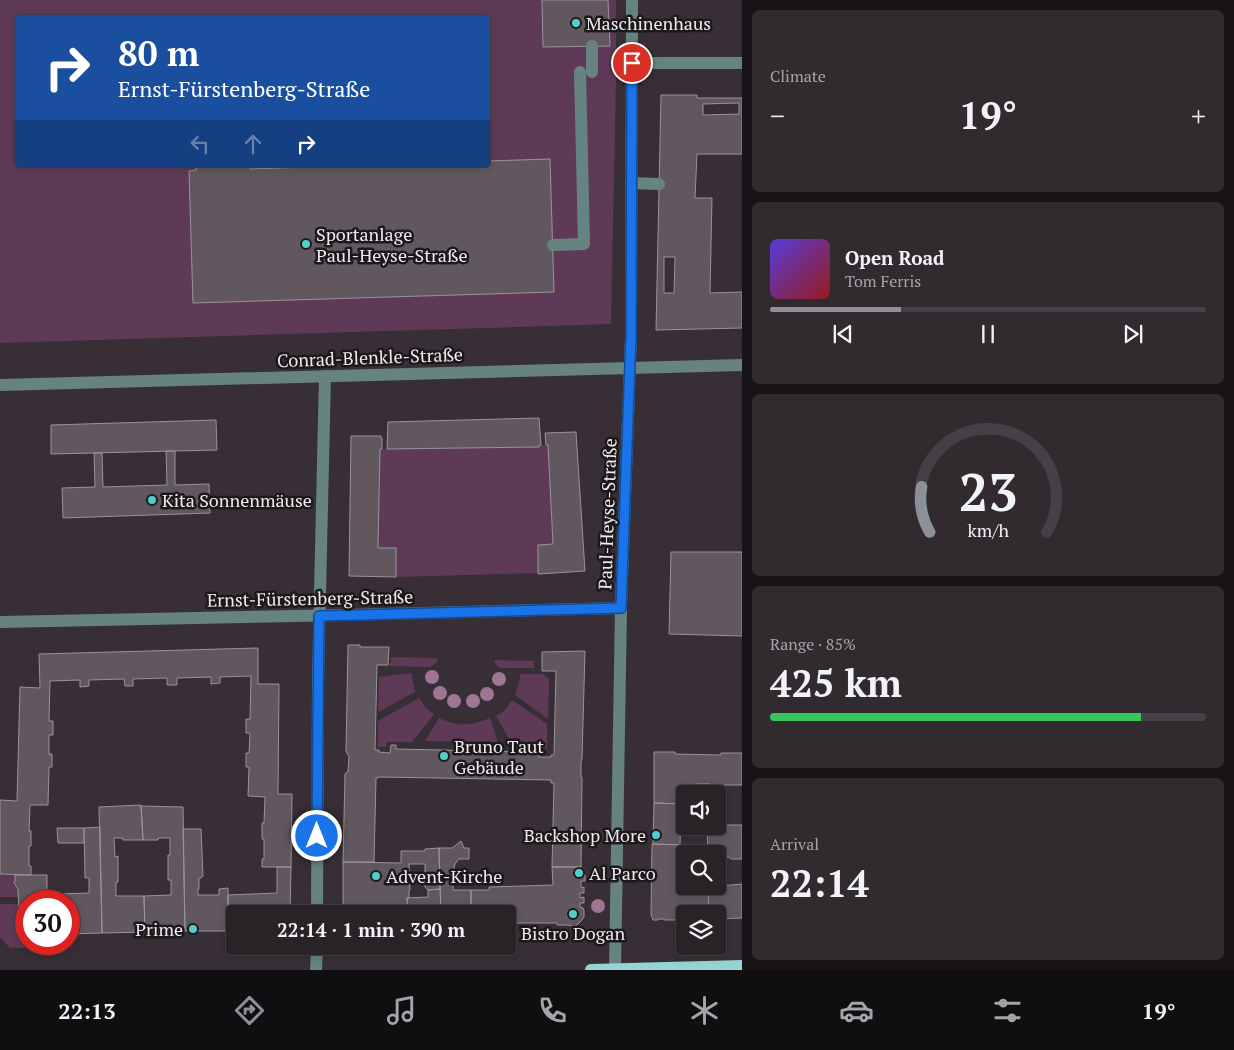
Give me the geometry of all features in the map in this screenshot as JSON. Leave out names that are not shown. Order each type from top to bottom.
[{"type":"main road","points":[[591,970],[742,966]]},
{"type":"street","name":"Paul-Heyse-Straße","points":[[615,970],[621,608],[630,369],[632,0]]},
{"type":"street","points":[[553,245],[584,244],[586,72],[592,46]]},
{"type":"street","points":[[632,63],[742,63]]},
{"type":"street","points":[[631,183],[659,184]]},
{"type":"street","name":"Conrad-Blenkle-Straße","points":[[0,385],[742,365]]},
{"type":"street","points":[[317,905],[319,616],[325,376]]},
{"type":"street","name":"Ernst-Fürstenberg-Straße","points":[[0,622],[621,608]]},
{"type":"street","points":[[316,970],[317,955]]},
{"type":"shaded area","name":"Sportanlage Paul-Heyse-Straße","points":[[0,0],[616,0],[611,324],[0,343]]},
{"type":"shaded area","points":[[539,445],[548,445],[553,544],[538,573],[396,577],[396,548],[378,548],[380,449],[539,447]]},
{"type":"shaded area","points":[[391,657],[437,658],[437,662],[430,667],[389,666]]},
{"type":"shaded area","points":[[495,660],[534,661],[534,668],[500,668],[494,662]]},
{"type":"shaded area","points":[[411,673],[415,692],[378,712],[379,677]]},
{"type":"shaded area","points":[[520,674],[543,674],[549,679],[548,719],[515,695]]},
{"type":"shaded area","points":[[419,698],[426,708],[434,714],[412,742],[387,742],[386,747],[378,747],[378,721]]},
{"type":"shaded area","points":[[512,700],[547,724],[547,748],[537,748],[536,743],[512,744],[496,716],[505,710]]},
{"type":"shaded area","points":[[439,718],[452,723],[464,724],[476,723],[490,718],[498,742],[425,741]]},
{"type":"shaded area","points":[[0,874],[15,875],[14,884],[18,890],[15,890],[15,897],[0,897]]},
{"type":"shaded area","points":[[0,904],[15,904],[15,948],[10,948],[0,937]]},
{"type":"building","name":"Maschinenhaus","points":[[542,0],[608,0],[610,46],[543,47]]},
{"type":"building","points":[[661,95],[697,95],[697,98],[742,98],[742,154],[697,154],[695,198],[712,198],[710,293],[742,292],[742,328],[656,330]],"holes":[[[739,103],[739,114],[703,115],[703,104]],[[664,257],[675,257],[674,293],[664,293]]]},
{"type":"building","points":[[550,159],[554,292],[193,303],[189,171],[196,170],[196,167],[250,167],[250,169],[310,167],[490,167],[490,161]]},
{"type":"building","points":[[539,418],[541,445],[539,447],[387,449],[388,422]]},
{"type":"building","points":[[216,420],[217,450],[51,454],[51,425]]},
{"type":"building","points":[[576,432],[585,571],[538,574],[538,545],[553,544],[548,445],[546,445],[545,433]]},
{"type":"building","points":[[351,436],[381,436],[382,438],[382,449],[380,449],[378,548],[396,548],[396,577],[349,576]]},
{"type":"building","points":[[166,451],[175,451],[175,485],[209,484],[210,513],[63,518],[62,488],[95,487],[94,453],[102,453],[103,487],[167,485]]},
{"type":"building","points":[[671,552],[742,552],[742,636],[669,634]]},
{"type":"building","name":"Bruno Taut Gebäude","points":[[348,645],[389,647],[388,665],[377,665],[375,750],[390,753],[391,745],[396,745],[396,749],[534,752],[534,748],[539,748],[539,757],[551,757],[551,755],[554,755],[556,671],[542,671],[542,652],[585,651],[581,762],[581,867],[552,867],[554,783],[551,783],[551,780],[378,777],[376,778],[374,862],[343,862],[345,774],[348,771],[349,756],[346,752]]},
{"type":"building","points":[[258,648],[258,684],[279,684],[278,794],[292,794],[291,867],[262,867],[264,839],[262,839],[262,823],[264,823],[265,797],[248,796],[249,767],[246,767],[246,753],[249,753],[250,733],[246,733],[246,719],[250,719],[251,676],[220,677],[220,683],[211,684],[211,677],[177,678],[177,685],[167,685],[167,678],[133,679],[133,686],[125,686],[124,679],[89,680],[89,686],[80,687],[80,680],[50,681],[49,721],[53,721],[53,735],[49,735],[49,754],[52,754],[52,767],[49,767],[48,805],[30,805],[29,831],[31,831],[31,846],[29,846],[29,866],[31,866],[31,875],[0,874],[0,800],[17,801],[20,687],[40,688],[39,654]]},
{"type":"building","points":[[654,752],[721,755],[721,753],[742,753],[742,785],[676,785],[676,804],[654,803]]},
{"type":"building","points":[[654,803],[676,804],[676,835],[680,835],[680,845],[653,844]]},
{"type":"building","points":[[141,805],[143,840],[114,838],[115,857],[118,856],[116,896],[144,896],[145,932],[102,933],[99,807]]},
{"type":"building","points":[[141,806],[183,807],[185,931],[145,932],[144,896],[171,895],[171,880],[168,880],[170,838],[143,840]]},
{"type":"building","points":[[726,825],[742,825],[742,859],[726,857],[726,845],[708,845],[707,835],[726,835]]},
{"type":"building","points":[[100,827],[102,933],[80,934],[80,893],[89,893],[89,878],[85,878],[84,828]]},
{"type":"building","points":[[57,828],[84,828],[84,843],[58,843]]},
{"type":"building","points":[[183,829],[201,829],[203,876],[199,878],[198,895],[219,895],[219,889],[228,888],[226,931],[185,931]]},
{"type":"building","points":[[461,841],[464,848],[469,848],[469,859],[459,859],[455,864],[453,890],[471,890],[471,905],[441,905],[439,848],[452,848]]},
{"type":"building","points":[[652,844],[688,845],[676,845],[676,895],[708,895],[709,905],[676,905],[676,920],[653,920],[651,915]]},
{"type":"building","name":"Advent-Kirche","points":[[439,848],[440,889],[428,890],[425,887],[425,864],[409,864],[410,890],[409,898],[407,898],[407,905],[343,905],[343,862],[401,863],[401,851],[425,851],[425,849]]},
{"type":"building","points":[[277,867],[291,867],[290,905],[228,905],[228,895],[277,893]]},
{"type":"building","points":[[552,867],[581,867],[581,875],[585,875],[585,881],[581,881],[581,888],[584,887],[584,893],[580,893],[580,898],[584,897],[584,903],[580,903],[580,907],[584,910],[584,917],[577,925],[516,923],[516,905],[471,905],[471,890],[489,890],[489,887],[553,885]]},
{"type":"building","points":[[15,875],[47,875],[47,890],[18,890],[14,883]]},
{"type":"building","points":[[742,884],[742,918],[726,919],[726,905],[709,905],[708,895],[726,895],[726,886]]},
{"type":"building","points":[[440,889],[441,905],[407,905],[407,898],[428,897],[428,890]]},
{"type":"place","name":"Maschinenhaus","points":[[576,23]]},
{"type":"place","name":"Sportanlage Paul-Heyse-Straße","points":[[306,244]]},
{"type":"place","name":"Kita Sonnenmäuse","points":[[152,500]]},
{"type":"place","name":"Bruno Taut Gebäude","points":[[444,756]]},
{"type":"place","name":"Backshop More","points":[[656,835]]},
{"type":"place","name":"Al Parco","points":[[579,873]]},
{"type":"place","name":"Advent-Kirche","points":[[376,876]]},
{"type":"place","name":"Bistro Dogan","points":[[573,914]]},
{"type":"place","name":"Prime","points":[[193,929]]},
{"type":"route","points":[[317,836],[319,616],[621,608],[631,336],[632,63]]}]
